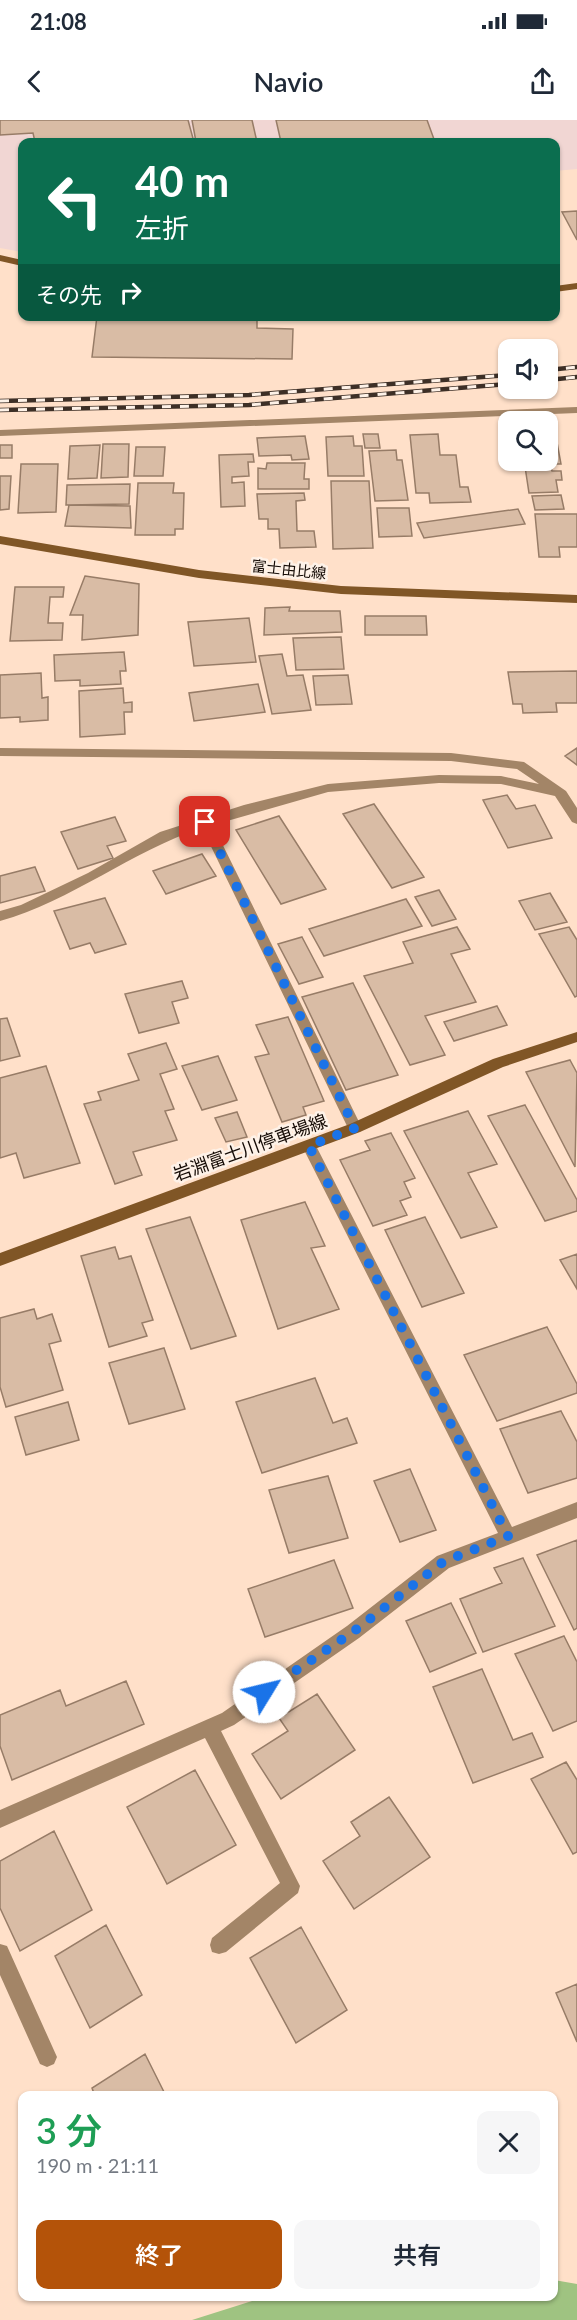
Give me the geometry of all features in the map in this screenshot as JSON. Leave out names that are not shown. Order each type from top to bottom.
[{"type":"main road","points":[[0,258],[18,262]]},
{"type":"main road","points":[[560,289],[577,286]]},
{"type":"main road","name":"富士由比線","points":[[0,540],[199,574],[341,590],[577,599]]},
{"type":"main road","name":"岩淵富士川停車場線","points":[[0,1260],[309,1146],[355,1128],[498,1063],[577,1036]]},
{"type":"street","points":[[0,433],[577,410]]},
{"type":"street","points":[[0,752],[452,757],[520,765],[562,794],[577,819]]},
{"type":"street","points":[[0,916],[25,909],[93,876],[165,835],[327,788],[439,779],[501,780],[562,794]]},
{"type":"street","points":[[205,822],[355,1128]]},
{"type":"street","points":[[309,1146],[508,1536]]},
{"type":"street","points":[[0,1818],[228,1719],[353,1632],[443,1562],[577,1510]]},
{"type":"street","points":[[209,1727],[291,1886],[219,1945]]},
{"type":"street","points":[[0,1953],[48,2057]]},
{"type":"shaded area","points":[[0,120],[577,120],[577,169],[560,171],[560,138],[18,138],[18,251],[0,248]]},
{"type":"green space","points":[[558,2281],[577,2284],[577,2320],[192,2320],[252,2301],[558,2301]]},
{"type":"building","points":[[0,120],[188,120],[193,138],[34,138],[33,133],[0,135]]},
{"type":"building","points":[[192,120],[252,120],[256,138],[195,138]]},
{"type":"building","points":[[276,120],[427,120],[434,138],[280,138]]},
{"type":"building","points":[[577,211],[577,240],[562,212]]},
{"type":"building","points":[[96,321],[257,321],[257,328],[293,329],[292,359],[92,357]]},
{"type":"building","points":[[363,434],[378,434],[380,448],[365,448]]},
{"type":"building","points":[[438,434],[440,455],[456,455],[460,487],[468,487],[471,502],[430,503],[429,493],[416,493],[410,435]]},
{"type":"building","points":[[305,436],[309,459],[292,460],[291,455],[259,456],[257,438]]},
{"type":"building","points":[[353,436],[354,446],[362,446],[364,476],[328,476],[326,437]]},
{"type":"building","points":[[103,444],[129,444],[128,477],[101,478]]},
{"type":"building","points":[[0,445],[12,445],[12,458],[0,458]]},
{"type":"building","points":[[100,445],[97,478],[68,479],[70,446]]},
{"type":"building","points":[[136,447],[165,447],[163,476],[134,476]]},
{"type":"building","points":[[558,448],[561,464],[558,464]]},
{"type":"building","points":[[396,450],[397,460],[402,460],[408,500],[375,501],[369,451]]},
{"type":"building","points":[[253,454],[254,462],[248,462],[249,476],[232,477],[232,483],[244,482],[245,506],[221,507],[219,455]]},
{"type":"building","points":[[267,463],[305,463],[304,479],[309,479],[309,489],[258,489],[258,468],[266,469]]},
{"type":"building","points":[[21,464],[58,464],[56,512],[18,513]]},
{"type":"building","points":[[526,471],[561,471],[562,480],[556,480],[558,492],[529,493]]},
{"type":"building","points":[[0,476],[11,476],[9,509],[0,510]]},
{"type":"building","points":[[331,481],[369,481],[373,548],[333,549]]},
{"type":"building","points":[[138,483],[174,483],[173,493],[184,493],[183,529],[175,529],[175,535],[135,535]]},
{"type":"building","points":[[130,484],[129,504],[66,505],[67,485]]},
{"type":"building","points":[[304,493],[305,500],[296,501],[297,531],[314,531],[316,547],[280,548],[279,529],[268,529],[268,519],[259,519],[257,494]]},
{"type":"building","points":[[561,495],[564,509],[535,510],[532,496]]},
{"type":"building","points":[[69,505],[130,506],[131,528],[65,526]]},
{"type":"building","points":[[377,508],[409,508],[412,536],[379,537]]},
{"type":"building","points":[[518,509],[525,524],[424,538],[417,523]]},
{"type":"building","points":[[535,514],[577,514],[577,547],[559,547],[560,557],[539,557]]},
{"type":"building","points":[[85,576],[139,584],[138,635],[82,640],[83,615],[70,615]]},
{"type":"building","points":[[15,587],[64,587],[63,597],[50,597],[48,623],[63,623],[62,640],[10,641]]},
{"type":"building","points":[[290,607],[289,611],[340,611],[342,632],[264,635],[265,608]]},
{"type":"building","points":[[365,616],[426,616],[427,635],[365,635]]},
{"type":"building","points":[[249,618],[256,662],[194,666],[188,622]]},
{"type":"building","points":[[341,637],[344,669],[296,670],[293,638]]},
{"type":"building","points":[[124,652],[126,671],[120,671],[121,684],[80,686],[80,680],[55,681],[54,655]]},
{"type":"building","points":[[282,654],[287,676],[303,675],[311,710],[272,714],[259,656]]},
{"type":"building","points":[[577,671],[577,703],[556,703],[557,712],[523,713],[522,704],[513,704],[508,672]]},
{"type":"building","points":[[41,673],[42,698],[48,697],[48,720],[20,722],[20,717],[0,718],[0,675]]},
{"type":"building","points":[[348,675],[352,704],[316,705],[313,676]]},
{"type":"building","points":[[258,684],[265,712],[194,721],[189,693]]},
{"type":"building","points":[[123,688],[124,703],[132,702],[132,712],[124,712],[125,734],[80,737],[79,691]]},
{"type":"building","points":[[577,748],[577,765],[565,756]]},
{"type":"building","points":[[507,795],[516,809],[535,805],[552,838],[508,848],[483,800]]},
{"type":"building","points":[[374,804],[424,877],[392,888],[343,814]]},
{"type":"building","points":[[279,816],[326,889],[281,904],[236,830]]},
{"type":"building","points":[[115,817],[126,841],[107,846],[113,858],[78,869],[61,832]]},
{"type":"building","points":[[202,854],[216,876],[166,894],[153,871]]},
{"type":"building","points":[[35,867],[45,891],[0,903],[0,876]]},
{"type":"building","points":[[439,890],[456,919],[432,926],[415,897]]},
{"type":"building","points":[[550,893],[567,922],[535,930],[519,901]]},
{"type":"building","points":[[105,898],[126,944],[95,953],[90,943],[70,949],[54,911]]},
{"type":"building","points":[[406,899],[422,926],[324,956],[309,929]]},
{"type":"building","points":[[457,927],[470,949],[451,954],[476,1002],[425,1016],[445,1055],[410,1065],[364,976],[413,963],[403,942]]},
{"type":"building","points":[[569,927],[577,940],[577,996],[575,997],[539,934]]},
{"type":"building","points":[[302,937],[323,977],[299,984],[278,944]]},
{"type":"building","points":[[182,981],[188,998],[172,1002],[179,1023],[139,1033],[125,994]]},
{"type":"building","points":[[353,983],[398,1075],[346,1090],[302,997]]},
{"type":"building","points":[[497,1006],[507,1025],[454,1041],[444,1022]]},
{"type":"building","points":[[288,1017],[324,1101],[303,1107],[306,1115],[282,1122],[255,1057],[269,1054],[256,1025]]},
{"type":"building","points":[[7,1018],[20,1056],[0,1061],[0,1019]]},
{"type":"building","points":[[166,1043],[177,1069],[160,1074],[174,1109],[165,1111],[177,1140],[133,1152],[142,1175],[115,1184],[84,1104],[101,1100],[98,1092],[139,1080],[128,1054]]},
{"type":"building","points":[[218,1056],[237,1100],[202,1110],[182,1066]]},
{"type":"building","points":[[570,1060],[577,1073],[575,1167],[526,1072]]},
{"type":"building","points":[[46,1066],[80,1163],[24,1178],[16,1153],[0,1158],[0,1078]]},
{"type":"building","points":[[525,1105],[577,1200],[577,1211],[545,1221],[488,1116]]},
{"type":"building","points":[[468,1111],[497,1164],[468,1173],[497,1227],[461,1238],[404,1131]]},
{"type":"building","points":[[237,1112],[247,1137],[226,1142],[215,1118]]},
{"type":"building","points":[[391,1133],[415,1178],[404,1182],[411,1197],[400,1201],[407,1215],[373,1226],[340,1160],[370,1150],[365,1141]]},
{"type":"building","points":[[305,1202],[325,1246],[311,1248],[339,1309],[278,1329],[241,1220]]},
{"type":"building","points":[[190,1217],[236,1336],[191,1349],[146,1229]]},
{"type":"building","points":[[425,1217],[464,1293],[422,1307],[385,1230]]},
{"type":"building","points":[[115,1247],[119,1259],[131,1256],[153,1320],[142,1323],[147,1336],[109,1347],[81,1256]]},
{"type":"building","points":[[577,1254],[577,1289],[560,1260]]},
{"type":"building","points":[[34,1309],[37,1319],[52,1314],[61,1341],[49,1344],[63,1390],[6,1407],[0,1387],[0,1318]]},
{"type":"building","points":[[547,1327],[577,1384],[577,1393],[497,1421],[464,1355]]},
{"type":"building","points":[[164,1348],[185,1409],[129,1424],[109,1363]]},
{"type":"building","points":[[315,1378],[333,1423],[347,1418],[357,1443],[262,1473],[236,1402]]},
{"type":"building","points":[[68,1402],[79,1440],[26,1455],[15,1417]]},
{"type":"building","points":[[561,1411],[577,1442],[577,1478],[528,1493],[500,1429]]},
{"type":"building","points":[[410,1469],[436,1530],[400,1542],[374,1481]]},
{"type":"building","points":[[328,1476],[348,1538],[289,1553],[269,1490]]},
{"type":"building","points":[[577,1540],[577,1628],[574,1630],[537,1555]]},
{"type":"building","points":[[523,1558],[555,1626],[483,1652],[460,1599],[502,1583],[494,1568]]},
{"type":"building","points":[[334,1560],[353,1608],[265,1637],[248,1589]]},
{"type":"building","points":[[451,1603],[476,1653],[430,1672],[406,1621]]},
{"type":"building","points":[[564,1636],[577,1662],[577,1721],[553,1731],[515,1654]]},
{"type":"building","points":[[482,1669],[513,1740],[532,1733],[543,1757],[473,1783],[433,1687]]},
{"type":"building","points":[[126,1681],[144,1724],[12,1780],[0,1746],[0,1715],[60,1690],[66,1706]]},
{"type":"building","points":[[317,1694],[355,1750],[281,1799],[252,1754],[288,1731],[279,1718]]},
{"type":"building","points":[[566,1762],[577,1780],[577,1852],[573,1854],[531,1779]]},
{"type":"building","points":[[195,1770],[236,1845],[167,1884],[127,1807]]},
{"type":"building","points":[[389,1797],[430,1857],[354,1909],[323,1861],[360,1836],[351,1822]]},
{"type":"building","points":[[54,1831],[92,1910],[20,1951],[0,1908],[0,1861]]},
{"type":"building","points":[[106,1925],[142,1995],[90,2028],[55,1956]]},
{"type":"building","points":[[301,1927],[347,2010],[296,2043],[250,1958]]},
{"type":"building","points":[[577,1984],[577,2042],[556,1993]]},
{"type":"building","points":[[145,2054],[164,2091],[93,2091],[92,2088]]},
{"type":"railway","points":[[558,369],[577,367]]},
{"type":"railway","points":[[0,401],[249,395],[498,376]]},
{"type":"railway","points":[[558,379],[577,377]]},
{"type":"railway","points":[[0,410],[249,405],[498,385]]},
{"type":"route","points":[[205,822],[355,1128],[309,1146],[508,1536],[443,1562],[353,1632],[264,1692]]}]
